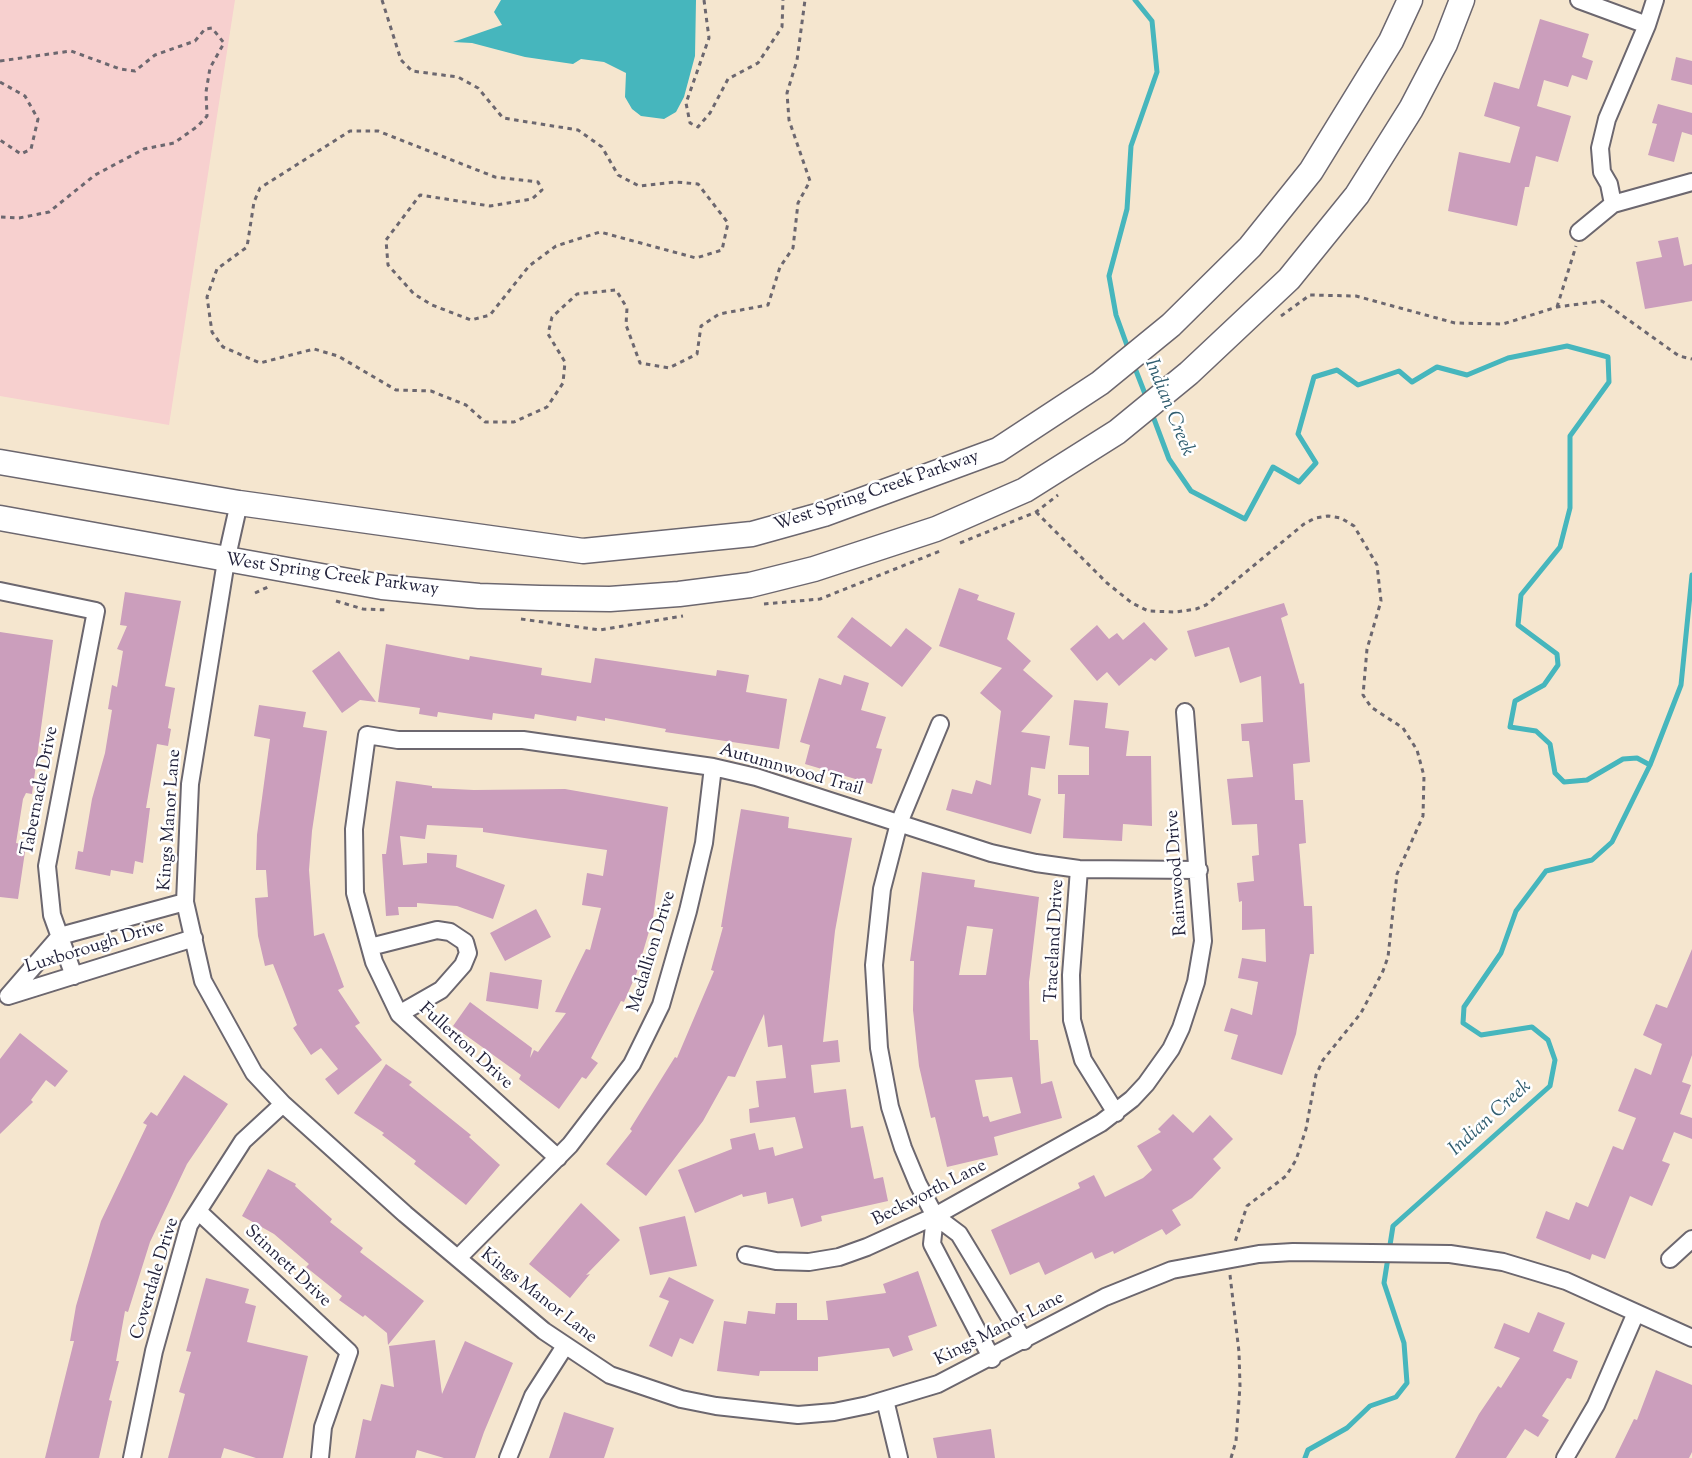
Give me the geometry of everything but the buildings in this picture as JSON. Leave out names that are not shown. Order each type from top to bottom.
[{"type":"main road","name":"West Spring Creek Parkway","points":[[0,462],[239,503],[583,551],[752,534],[824,514],[998,450],[1100,383],[1171,325],[1250,247],[1311,171],[1386,51],[1410,0]]},
{"type":"main road","name":"West Spring Creek Parkway","points":[[0,518],[226,561],[382,587],[479,596],[610,599],[679,594],[750,585],[814,569],[936,529],[1025,490],[1118,432],[1189,373],[1289,279],[1357,195],[1411,109],[1445,44],[1462,0]]},
{"type":"street","points":[[1579,0],[1647,25]]},
{"type":"street","points":[[1613,204],[1609,184],[1602,172],[1600,148],[1607,119],[1647,25],[1654,0]]},
{"type":"street","points":[[1579,232],[1613,204],[1692,182]]},
{"type":"street","name":"Kings Manor Lane","points":[[239,503],[226,561],[190,784],[185,854],[185,902],[203,981],[254,1073],[283,1104],[458,1258],[565,1346],[610,1376],[681,1399],[716,1406],[798,1414],[834,1412],[885,1401],[938,1384],[992,1359],[1105,1297],[1172,1270],[1259,1254],[1293,1252],[1450,1254],[1503,1262],[1566,1281],[1635,1315],[1692,1338]]},
{"type":"street","name":"Tabernacle Drive","points":[[0,591],[96,611],[46,866],[52,915],[74,976]]},
{"type":"street","name":"Rainwood Drive","points":[[1116,1113],[1159,1068],[1171,1049],[1190,1006],[1203,940],[1185,712]]},
{"type":"street","points":[[940,724],[899,823],[882,889],[876,925],[874,965],[876,1026],[886,1089],[909,1164],[935,1216],[959,1234],[1024,1341]]},
{"type":"street","name":"Autumnwood Trail","points":[[367,735],[398,740],[523,740],[713,767],[756,777],[1002,855],[1079,868],[1199,870]]},
{"type":"street","name":"Fullerton Drive","points":[[367,735],[354,829],[355,893],[374,962],[399,1014],[558,1158]]},
{"type":"street","name":"Medallion Drive","points":[[458,1258],[558,1158],[632,1064],[661,1005],[704,843],[713,767]]},
{"type":"street","name":"Traceland Drive","points":[[1079,868],[1071,975],[1072,1020],[1087,1069],[1116,1113]]},
{"type":"street","name":"Luxborough Drive","points":[[4,999],[60,936],[185,902]]},
{"type":"street","points":[[370,947],[437,930],[450,932],[465,942],[468,953],[463,965],[441,990],[399,1014]]},
{"type":"street","name":"Luxborough Drive","points":[[4,999],[194,938]]},
{"type":"street","name":"Coverdale Drive","points":[[132,1458],[154,1351],[189,1225],[243,1141],[283,1104]]},
{"type":"street","name":"Beckworth Lane","points":[[746,1255],[793,1262],[839,1257],[935,1216],[1116,1113]]},
{"type":"street","name":"Stinnett Drive","points":[[198,1211],[349,1352],[323,1427],[320,1458]]},
{"type":"street","points":[[935,1216],[933,1244],[992,1359]]},
{"type":"street","points":[[1670,1259],[1692,1239]]},
{"type":"street","points":[[1565,1458],[1596,1405],[1635,1315]]},
{"type":"street","points":[[507,1458],[533,1396],[565,1346]]},
{"type":"street","points":[[885,1401],[898,1458]]},
{"type":"path","points":[[381,0],[401,60],[412,72],[458,76],[478,88],[503,118],[578,130],[602,147],[618,175],[639,186],[676,182],[698,184],[728,223],[723,250],[696,258],[600,232],[556,246],[529,266],[490,315],[471,320],[432,305],[414,294],[388,265],[386,240],[420,195],[490,206],[532,199],[542,190],[538,182],[495,177],[378,131],[350,131],[260,188],[254,202],[247,247],[217,269],[207,297],[212,332],[223,347],[260,363],[314,349],[338,356],[396,390],[431,390],[466,405],[485,422],[514,422],[546,407],[562,383],[565,362],[548,334],[552,317],[577,294],[616,290],[627,308],[626,325],[640,363],[669,368],[697,354],[701,326],[719,314],[768,305],[780,267],[793,248],[798,203],[810,182],[789,120],[787,93],[797,60],[805,0]]},
{"type":"path","points":[[704,0],[709,38],[686,103],[690,123],[698,127],[710,113],[728,79],[758,63],[782,27],[783,0]]},
{"type":"path","points":[[0,61],[70,51],[120,69],[135,71],[155,55],[195,41],[204,28],[212,28],[224,43],[210,68],[206,92],[207,116],[198,126],[174,143],[144,149],[95,175],[49,212],[19,218],[0,217]]},
{"type":"path","points":[[0,82],[25,96],[38,119],[31,149],[21,154],[0,140]]},
{"type":"path","points":[[1557,307],[1579,232]]},
{"type":"path","points":[[1310,295],[1356,296],[1455,323],[1503,324],[1557,307],[1602,301],[1679,356],[1692,359]]},
{"type":"path","points":[[1036,512],[1107,583],[1132,603],[1148,610],[1176,612],[1206,605],[1304,524],[1315,518],[1328,516],[1341,518],[1354,526],[1377,565],[1381,601],[1367,649],[1364,695],[1371,707],[1403,728],[1418,750],[1424,776],[1423,816],[1397,874],[1388,957],[1383,972],[1361,1013],[1323,1060],[1316,1075],[1306,1129],[1296,1160],[1286,1176],[1246,1206],[1240,1220],[1230,1277],[1239,1352],[1240,1386],[1236,1441],[1231,1458]]},
{"type":"shaded area","points":[[0,0],[235,0],[169,425],[0,396]]},
{"type":"water","points":[[501,0],[696,0],[695,56],[684,97],[676,112],[664,119],[641,116],[632,109],[625,97],[626,73],[604,62],[581,59],[573,64],[525,57],[472,43],[453,42],[502,25],[494,12]]},
{"type":"waterway","name":"Indian Creek","points":[[1129,351],[1116,315],[1109,276],[1127,209],[1131,146],[1157,72],[1152,21],[1135,0]]},
{"type":"waterway","name":"Indian Creek","points":[[1151,411],[1169,459],[1191,491],[1245,519],[1273,467],[1299,482],[1316,463],[1298,434],[1314,377],[1337,370],[1358,385],[1399,371],[1412,382],[1437,367],[1467,375],[1508,358],[1567,346],[1608,357],[1609,382],[1570,436],[1570,508],[1560,547],[1521,595],[1518,625],[1557,654],[1558,665],[1544,685],[1515,701],[1510,727],[1536,731],[1550,744],[1555,773],[1564,782],[1587,780],[1623,759],[1637,758],[1650,765]]},
{"type":"waterway","name":"Indian Creek","points":[[1133,363],[1147,399]]},
{"type":"waterway","name":"Indian Creek","points":[[1305,1458],[1308,1450],[1347,1428],[1370,1406],[1396,1397],[1407,1383],[1404,1343],[1384,1283],[1393,1226],[1550,1086],[1555,1060],[1548,1040],[1532,1027],[1481,1035],[1463,1023],[1464,1007],[1501,953],[1516,911],[1546,871],[1592,860],[1612,842],[1650,765],[1681,685],[1692,575]]}]
